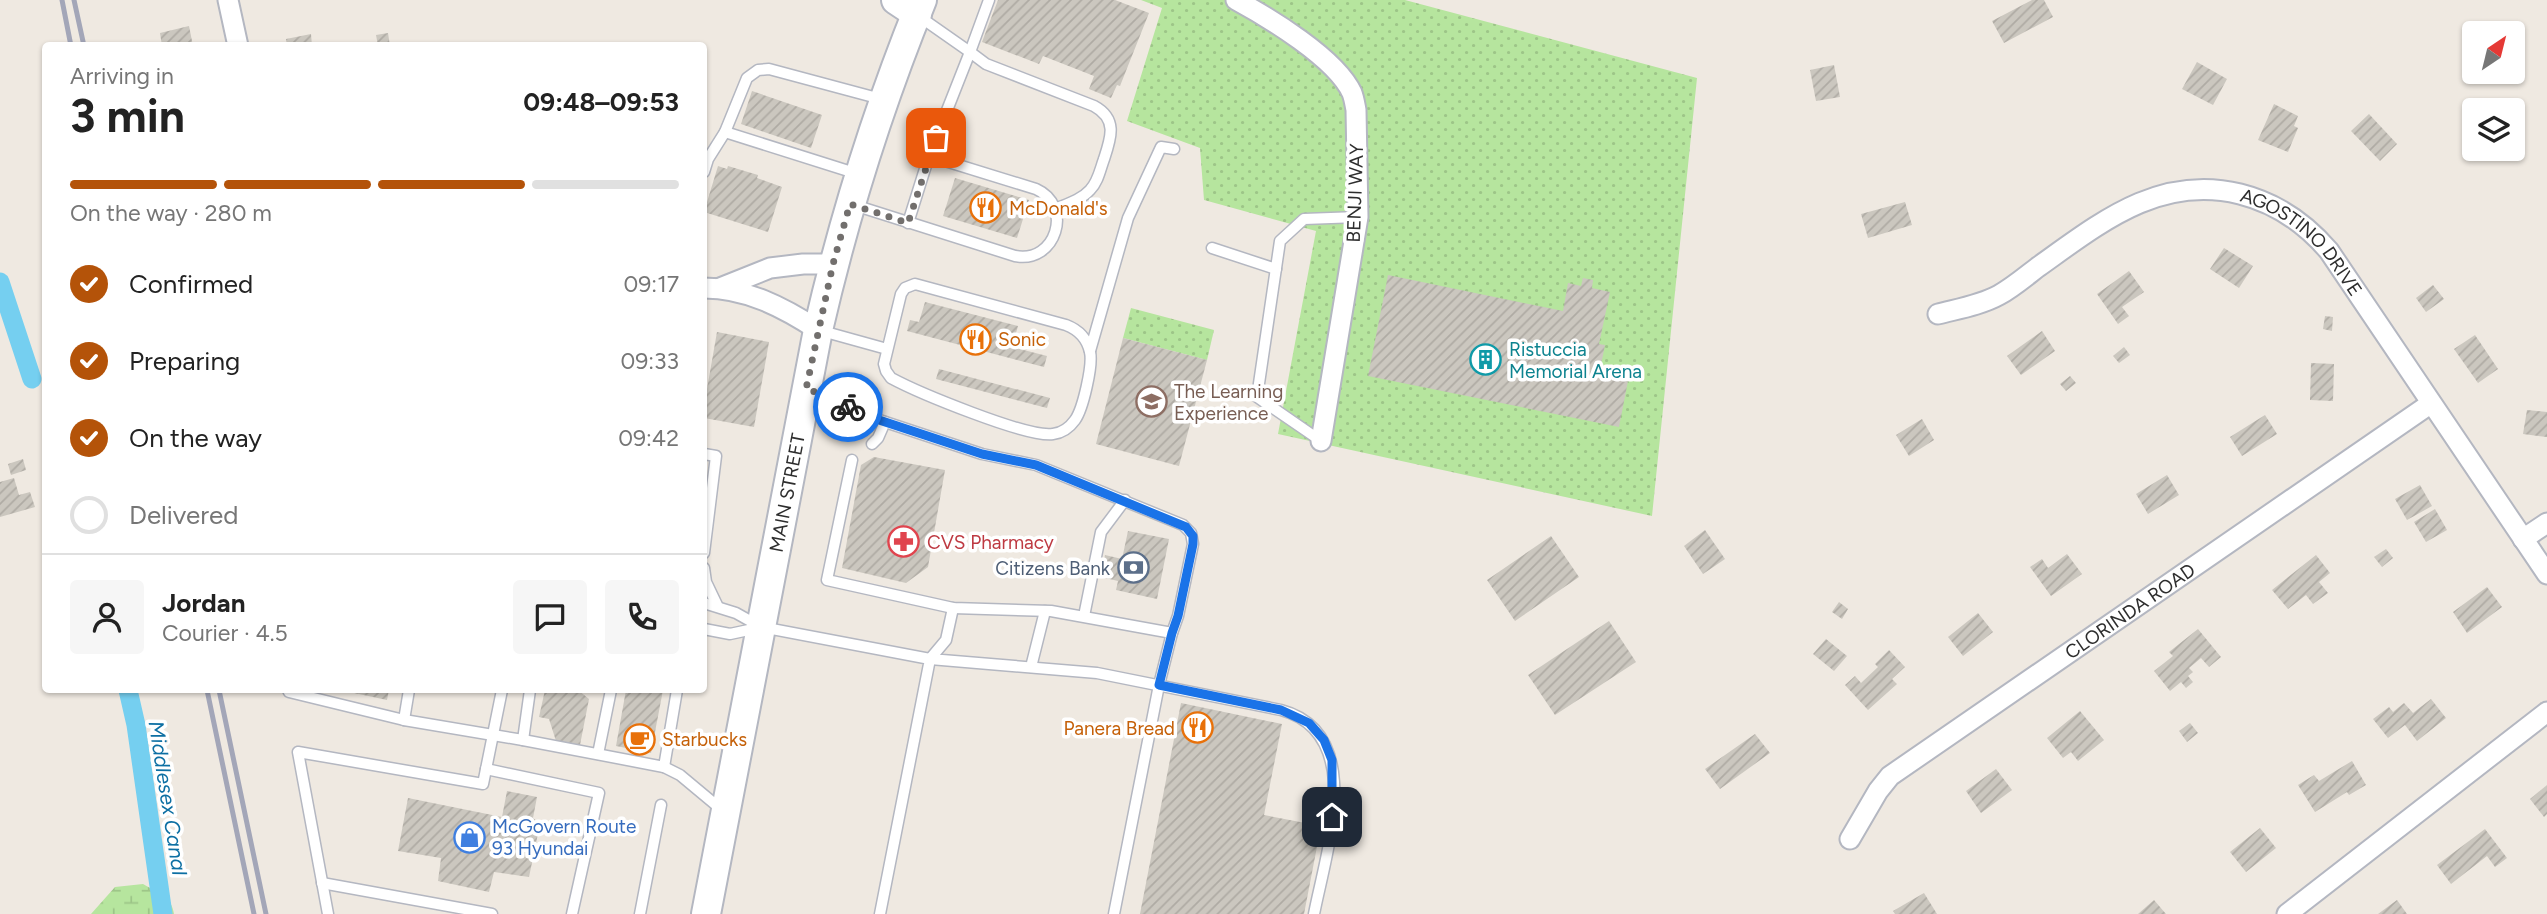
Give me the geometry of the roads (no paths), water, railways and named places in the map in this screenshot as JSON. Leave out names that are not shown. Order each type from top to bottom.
[{"type":"main road","name":"MAIN STREET","points":[[706,914],[818,330],[850,204],[912,4]]},
{"type":"street","points":[[228,0],[237,42]]},
{"type":"street","name":"BENJI WAY","points":[[1236,0],[1269,19],[1311,49],[1331,66],[1353,94],[1357,124],[1358,217],[1321,441]]},
{"type":"street","name":"AGOSTINO DRIVE","points":[[1938,314],[2000,295],[2135,203],[2174,191],[2199,189],[2224,191],[2256,199],[2278,209],[2318,239],[2329,251],[2430,404],[2547,573]]},
{"type":"street","points":[[712,288],[789,264],[833,264]]},
{"type":"street","points":[[712,288],[776,304],[818,330]]},
{"type":"street","name":"CLORINDA ROAD","points":[[1850,839],[1890,776],[2430,404]]},
{"type":"street","points":[[2523,539],[2547,523]]},
{"type":"street","points":[[2287,914],[2547,712]]},
{"type":"lane","points":[[908,223],[929,156],[989,0]]},
{"type":"lane","points":[[912,4],[986,64],[1094,106],[1110,120],[1112,136],[1093,186],[1082,197],[1055,209]]},
{"type":"lane","points":[[707,162],[725,132],[747,78],[758,70],[769,69],[883,100]]},
{"type":"lane","points":[[725,132],[859,175]]},
{"type":"lane","points":[[1090,351],[1079,332],[1066,325],[915,284],[908,285],[903,290],[884,368],[894,380],[972,413],[1046,434],[1061,432],[1078,416],[1090,365],[1090,351],[1128,218],[1161,147],[1174,149]]},
{"type":"lane","points":[[850,204],[1014,256],[1038,254],[1051,242],[1057,222],[1055,209],[1046,195],[929,156]]},
{"type":"lane","points":[[1321,441],[1257,397],[1280,241],[1304,219],[1358,217]]},
{"type":"lane","points":[[1212,248],[1276,269]]},
{"type":"lane","points":[[818,330],[887,349]]},
{"type":"lane","points":[[806,389],[829,396],[860,414],[982,454],[1036,465],[1186,527],[1193,536],[1178,616],[1159,685],[1114,914]]},
{"type":"lane","points":[[872,444],[878,438],[885,422]]},
{"type":"lane","points":[[707,454],[716,456],[707,502]]},
{"type":"lane","points":[[852,460],[827,580],[953,608],[1045,611],[1172,633]]},
{"type":"lane","points":[[1084,616],[1101,532],[1125,500]]},
{"type":"lane","points":[[707,584],[717,605]]},
{"type":"lane","points":[[707,603],[717,605],[761,627],[930,659],[1097,673],[1289,712],[1309,723],[1321,736],[1328,747],[1333,765],[1330,827],[1314,914]]},
{"type":"lane","points":[[880,914],[930,659],[946,640],[953,608]]},
{"type":"lane","points":[[1031,667],[1045,611]]},
{"type":"lane","points":[[707,630],[730,634],[761,627]]},
{"type":"lane","points":[[293,693],[404,720],[664,767],[680,775],[725,813]]},
{"type":"lane","points":[[404,720],[408,693]]},
{"type":"lane","points":[[328,914],[298,752],[483,784],[501,693]]},
{"type":"lane","points":[[523,740],[530,693]]},
{"type":"lane","points":[[598,754],[610,693]]},
{"type":"lane","points":[[664,767],[676,693]]},
{"type":"lane","points":[[486,769],[599,793],[572,914]]},
{"type":"lane","points":[[640,914],[660,805]]},
{"type":"lane","points":[[323,883],[492,914]]},
{"type":"waterway","name":"Middlesex Canal","points":[[0,282],[32,379]]},
{"type":"waterway","name":"Middlesex Canal","points":[[129,693],[136,725],[163,914]]},
{"type":"railway","points":[[62,0],[70,42]]},
{"type":"railway","points":[[74,0],[83,42]]},
{"type":"railway","points":[[208,693],[254,914]]},
{"type":"railway","points":[[220,693],[266,914]]},
{"type":"place","name":"McDonald's","points":[[986,208]]},
{"type":"place","name":"Sonic","points":[[975,339]]},
{"type":"place","name":"Ristuccia Memorial Arena","points":[[1486,360]]},
{"type":"place","name":"The Learning Experience","points":[[1151,402]]},
{"type":"place","name":"CVS Pharmacy","points":[[904,542]]},
{"type":"place","name":"Citizens Bank","points":[[1133,568]]},
{"type":"place","name":"Panera Bread","points":[[1198,728]]},
{"type":"place","name":"Starbucks","points":[[639,739]]},
{"type":"place","name":"McGovern Route 93 Hyundai","points":[[469,837]]}]
